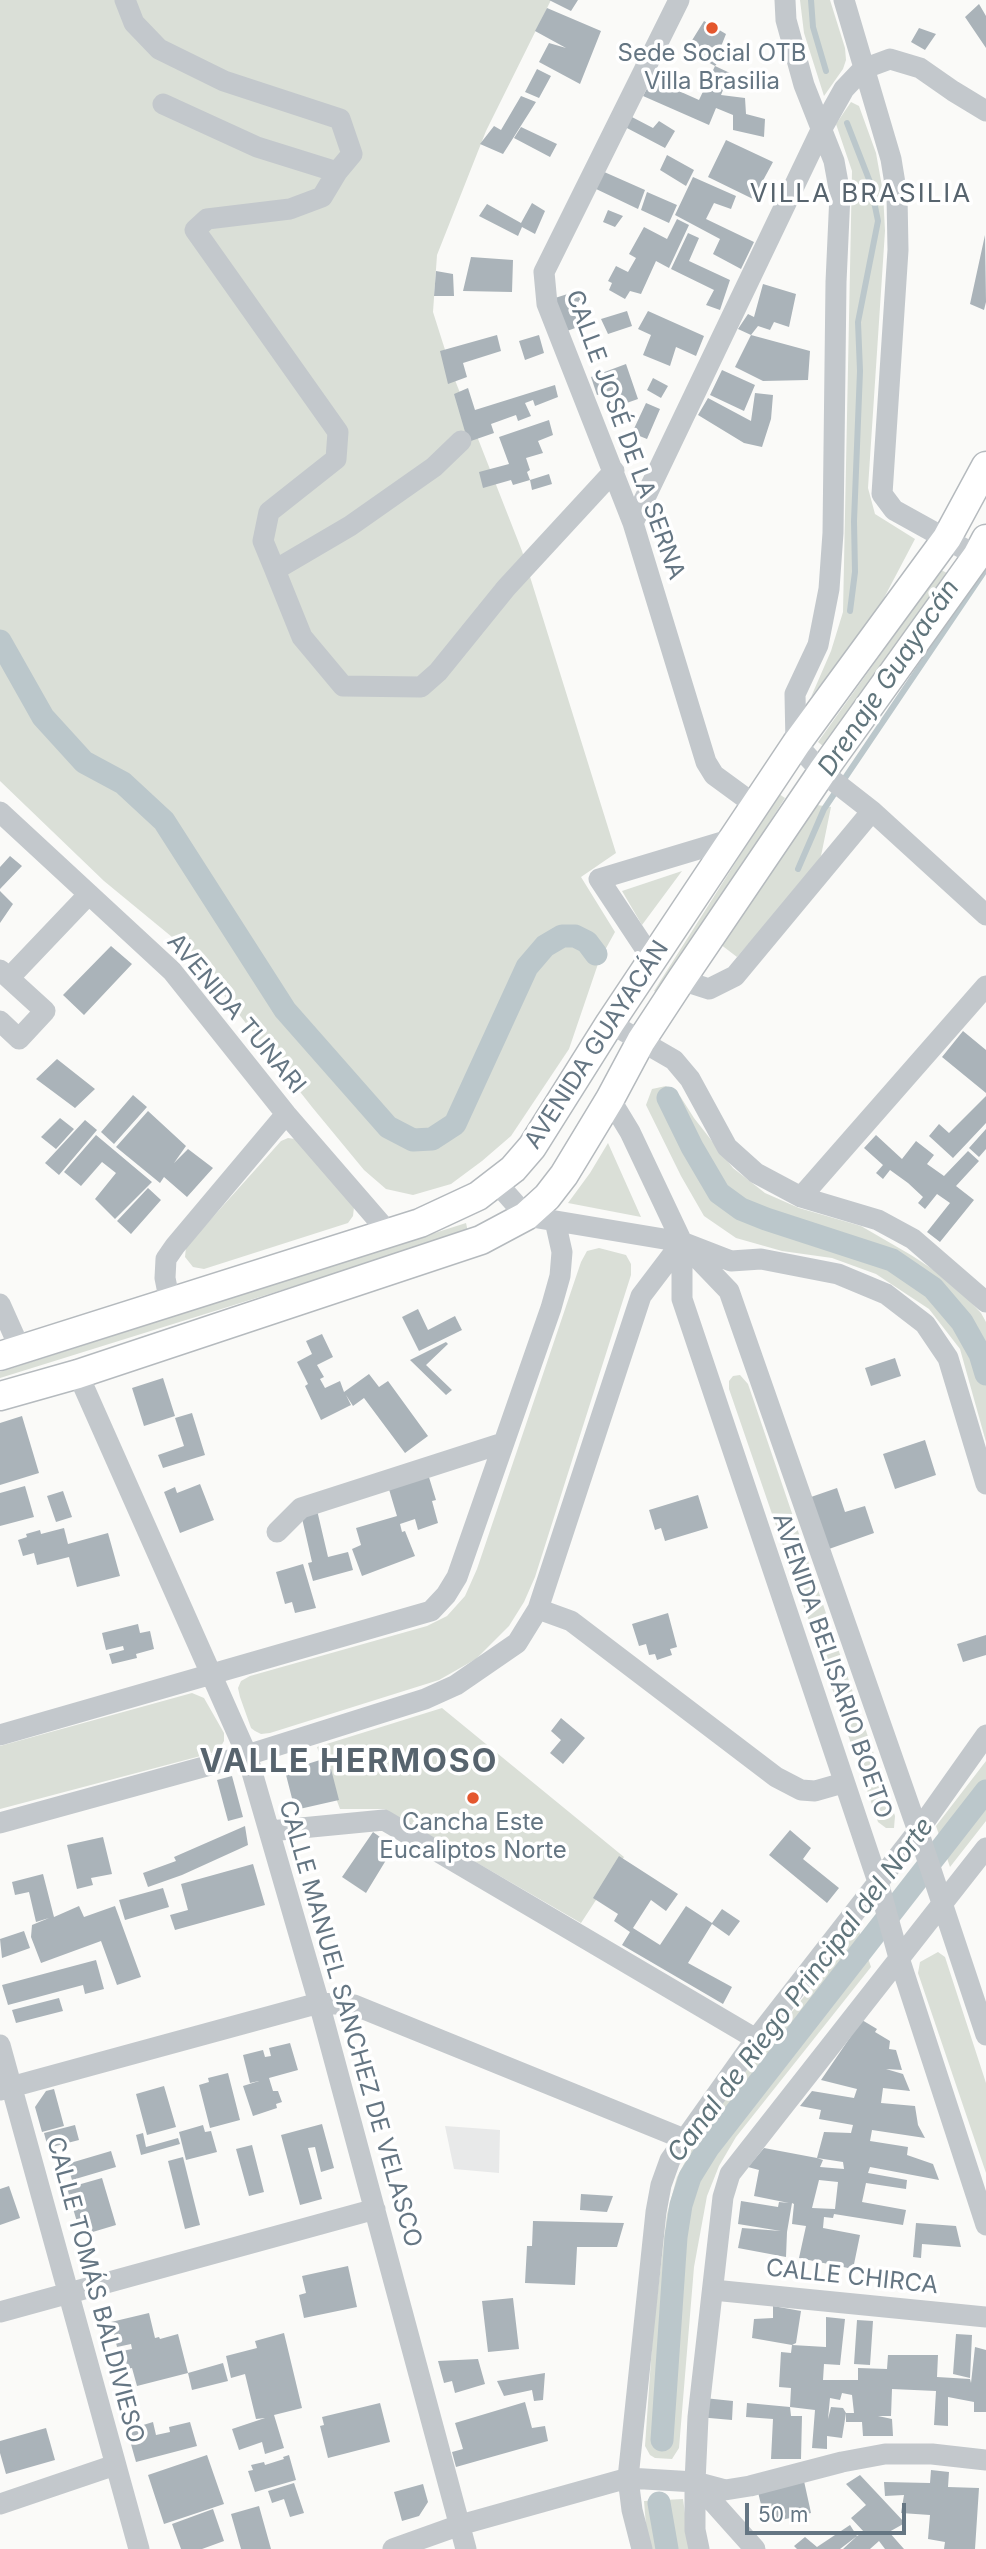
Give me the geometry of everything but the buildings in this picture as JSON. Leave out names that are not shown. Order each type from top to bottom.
[{"type":"main road","name":"AVENIDA GUAYACÁN","points":[[11,1353],[439,1215],[478,1196],[513,1169],[532,1147],[610,1023],[796,744],[947,538],[986,466]]},
{"type":"main road","name":"AVENIDA GUAYACÁN","points":[[0,1396],[78,1374],[481,1240],[526,1216],[547,1197],[564,1175],[681,980],[822,772],[982,547]]},
{"type":"street","points":[[125,0],[134,23],[159,49],[224,81],[340,119],[352,154],[322,197],[290,209],[207,219],[195,230],[338,432],[336,459],[269,512],[263,541],[302,637],[343,686],[421,687],[439,672],[506,588],[614,471]]},
{"type":"street","name":"CALLE JOSÉ DE LA SERNA","points":[[679,0],[544,272],[547,304],[614,471],[706,762],[714,775],[755,805]]},
{"type":"street","points":[[785,0],[786,20],[797,59],[834,161],[840,194],[836,282],[833,533],[829,589],[818,645],[795,694],[796,744],[822,772],[872,811],[986,915]]},
{"type":"street","points":[[844,0],[891,159],[897,196],[898,250],[882,494],[894,510],[947,538],[982,547]]},
{"type":"street","points":[[632,523],[821,130],[844,89],[863,69],[890,59],[920,68],[986,111]]},
{"type":"street","points":[[163,104],[257,147],[337,172]]},
{"type":"street","points":[[275,570],[350,526],[434,467],[461,441]]},
{"type":"street","name":"AVENIDA TUNARI","points":[[0,811],[172,971],[286,1114],[389,1233]]},
{"type":"street","points":[[681,980],[709,989],[734,976],[872,811]]},
{"type":"street","points":[[652,959],[599,879],[732,839]]},
{"type":"street","points":[[0,1021],[19,1039],[45,1011],[5,974],[89,894]]},
{"type":"street","points":[[801,1198],[986,986]]},
{"type":"street","points":[[610,1023],[674,1060],[690,1079],[727,1147],[756,1173],[801,1198],[878,1220],[913,1239],[986,1300]]},
{"type":"street","name":"AVENIDA BELISARIO BOETO","points":[[610,1099],[630,1132],[682,1242],[729,1291],[986,2035]]},
{"type":"street","points":[[170,1303],[164,1278],[166,1259],[170,1252],[286,1114]]},
{"type":"street","points":[[496,1182],[526,1216],[682,1242],[731,1261],[761,1259],[838,1273],[887,1294],[925,1324],[948,1358],[986,1484]]},
{"type":"street","points":[[0,1735],[431,1611],[446,1595],[457,1577],[559,1276],[562,1252],[555,1221]]},
{"type":"street","points":[[0,1823],[247,1755],[425,1699],[456,1685],[517,1643],[538,1609],[641,1296],[682,1242]]},
{"type":"street","name":"AVENIDA BELISARIO BOETO","points":[[682,1242],[682,1298],[880,1891],[986,2225]]},
{"type":"street","points":[[0,1304],[11,1353]]},
{"type":"street","name":"CALLE MANUEL SANCHEZ DE VELASCO","points":[[78,1374],[247,1755],[319,2003],[466,2549]]},
{"type":"street","points":[[277,1532],[301,1508],[503,1443]]},
{"type":"street","points":[[538,1609],[571,1621],[776,1777],[801,1790],[815,1791],[843,1783]]},
{"type":"street","points":[[642,2549],[632,2510],[628,2478],[661,2185],[670,2160],[756,2039],[920,1839],[986,1735]]},
{"type":"street","points":[[270,1831],[384,1820],[756,2039]]},
{"type":"street","points":[[699,2549],[695,2530],[698,2417],[723,2197],[730,2174],[939,1894],[986,1848]]},
{"type":"street","points":[[6,2088],[319,2003],[354,2004],[684,2139]]},
{"type":"street","name":"CALLE TOMÁS BALDIVIESO","points":[[0,2045],[6,2088],[68,2293],[139,2549]]},
{"type":"street","points":[[0,2312],[375,2209]]},
{"type":"street","name":"CALLE CHIRCA","points":[[713,2290],[986,2317]]},
{"type":"street","points":[[393,2549],[460,2525],[628,2478],[695,2482],[725,2490],[885,2454],[932,2454],[986,2460]]},
{"type":"street","points":[[0,2504],[116,2465]]},
{"type":"street","points":[[695,2482],[755,2549]]},
{"type":"shaded area","points":[[0,0],[551,0],[486,131],[437,255],[433,312],[453,375],[522,551],[616,853],[581,877],[615,932],[599,961],[569,1049],[511,1136],[451,1184],[413,1195],[386,1189],[364,1170],[189,951],[104,881],[0,781]]},
{"type":"shaded area","points":[[800,0],[830,0],[845,48],[846,60],[843,69],[824,96],[804,33]]},
{"type":"shaded area","points":[[851,102],[859,106],[876,153],[883,192],[885,231],[868,488],[875,514],[915,539],[875,615],[811,697],[831,651],[843,612],[852,171],[836,124]]},
{"type":"shaded area","points":[[941,570],[947,573],[823,746],[818,742]]},
{"type":"shaded area","points":[[779,794],[785,798],[660,995],[654,991]]},
{"type":"shaded area","points":[[817,805],[831,807],[821,856],[804,882],[737,957],[720,944],[777,856]]},
{"type":"shaded area","points":[[682,871],[642,925],[622,891]]},
{"type":"shaded area","points":[[666,1086],[680,1096],[733,1168],[765,1193],[799,1208],[861,1226],[952,1282],[981,1313],[986,1322],[986,1442],[960,1349],[929,1309],[876,1274],[832,1258],[782,1251],[736,1238],[704,1216],[646,1105],[652,1089]]},
{"type":"shaded area","points":[[295,1139],[354,1207],[353,1216],[348,1223],[204,1269],[193,1267],[185,1257],[186,1247],[281,1141]]},
{"type":"shaded area","points":[[608,1143],[641,1217],[568,1203]]},
{"type":"shaded area","points":[[466,1223],[468,1232],[0,1378],[0,1372]]},
{"type":"shaded area","points":[[599,1248],[626,1255],[631,1264],[631,1275],[535,1577],[509,1626],[476,1659],[439,1680],[270,1733],[261,1734],[255,1731],[251,1728],[240,1697],[238,1688],[241,1681],[250,1676],[427,1626],[447,1616],[465,1596],[477,1569],[581,1262],[587,1251]]},
{"type":"shaded area","points":[[740,1375],[748,1384],[895,1816],[894,1828],[886,1828],[878,1822],[729,1389],[729,1381],[733,1376]]},
{"type":"shaded area","points":[[192,1693],[204,1698],[224,1733],[220,1748],[212,1753],[0,1809],[0,1746]]},
{"type":"shaded area","points":[[442,1708],[624,1857],[581,1923],[384,1809],[340,1809],[317,1747]]},
{"type":"shaded area","points":[[986,1761],[986,1821],[950,1867],[936,1826]]},
{"type":"shaded area","points":[[858,1928],[871,1967],[736,2137],[719,2166],[707,2196],[694,2267],[679,2448],[672,2459],[655,2458],[645,2446],[653,2331],[667,2214],[677,2177],[700,2134],[754,2060]]},
{"type":"shaded area","points":[[938,1952],[945,1957],[986,2083],[986,2173],[918,1973],[920,1962]]},
{"type":"shaded area","points":[[445,2126],[500,2130],[499,2173],[454,2169]]},
{"type":"shaded area","points":[[683,2499],[690,2549],[652,2549],[646,2526],[644,2501]]},
{"type":"waterway","points":[[811,0],[813,27],[826,71]]},
{"type":"waterway","points":[[847,123],[870,182],[878,221],[858,322],[860,371],[854,521],[855,572],[850,611]]},
{"type":"waterway","name":"Drenaje Guayacán","points":[[798,869],[824,809],[986,569]]},
{"type":"waterway","name":"Canal de Riego Principal del Norte","points":[[0,641],[43,717],[84,762],[123,783],[164,821],[285,1010],[388,1127],[413,1140],[432,1139],[455,1124],[527,967],[545,946],[562,936],[575,936],[587,942],[596,954]]},
{"type":"waterway","name":"Canal de Riego Principal del Norte","points":[[668,1098],[719,1193],[741,1209],[766,1219],[892,1260],[933,1288],[962,1322],[980,1354],[986,1374]]},
{"type":"waterway","name":"Canal de Riego Principal del Norte","points":[[662,2440],[676,2237],[681,2205],[690,2177],[708,2148],[986,1791]]},
{"type":"waterway","name":"Canal de Riego Principal del Norte","points":[[659,2503],[667,2549]]},
{"type":"place","name":"Sede Social OTB Villa Brasilia","points":[[712,28]]},
{"type":"place","name":"Cancha Este Eucaliptos Norte","points":[[473,1798]]},
{"type":"district","name":"VILLA BRASILIA","points":[[861,194]]},
{"type":"district","name":"VALLE HERMOSO","points":[[349,1762]]}]
